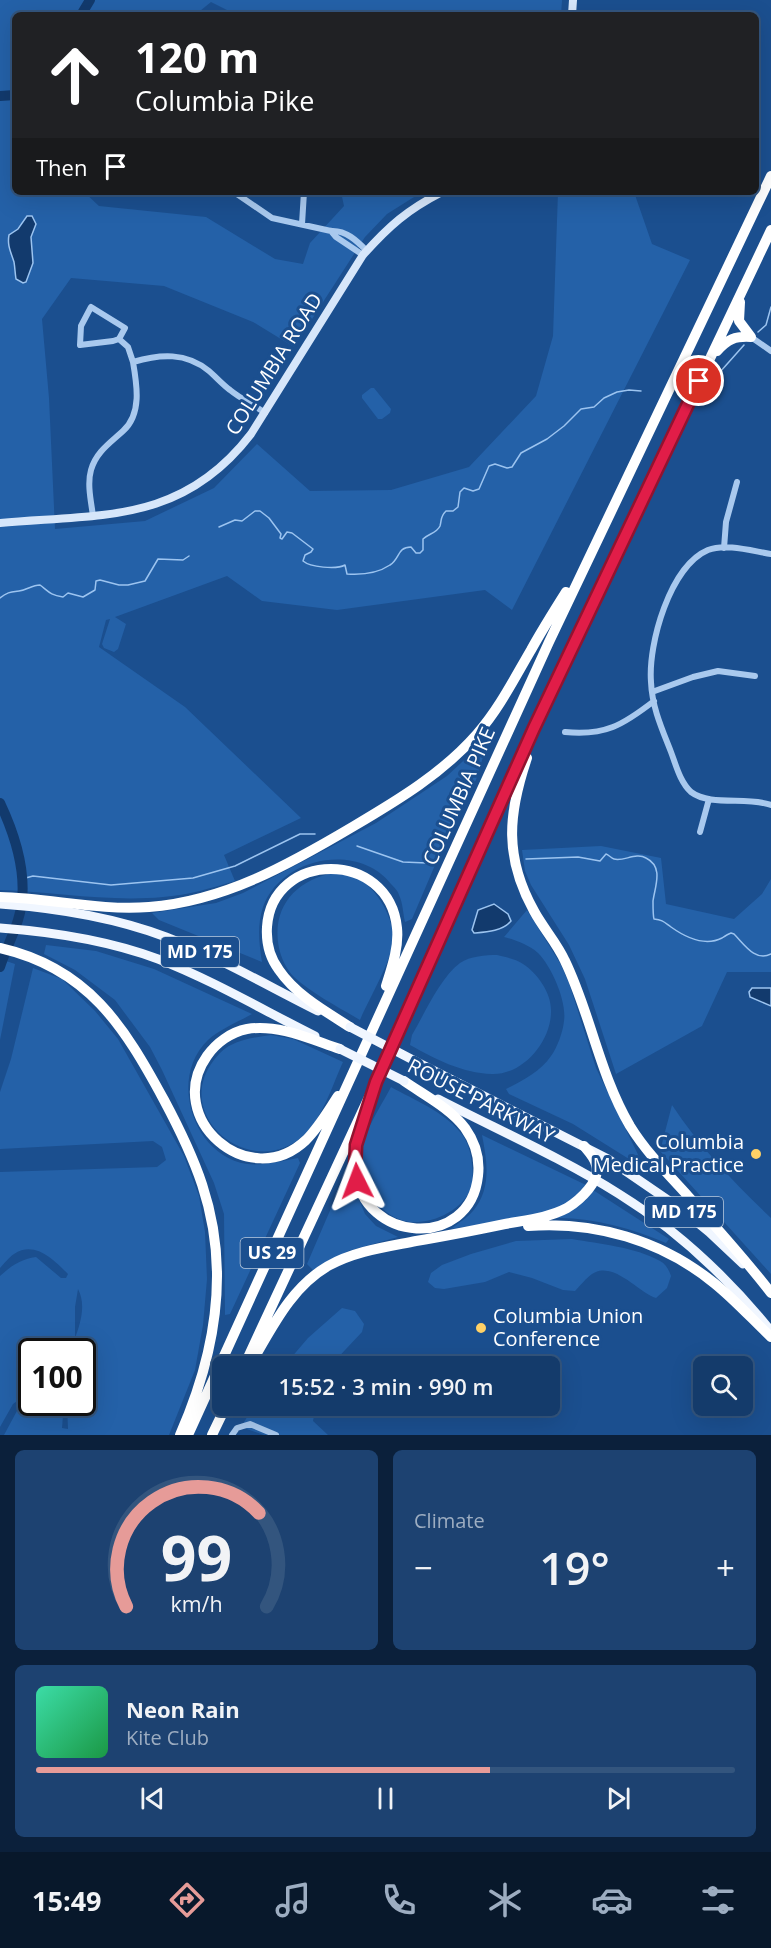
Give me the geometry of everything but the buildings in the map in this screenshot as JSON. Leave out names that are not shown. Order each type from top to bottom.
[{"type":"highway","name":"COLUMBIA PIKE","points":[[188,1435],[485,781],[771,176]]},
{"type":"highway","name":"COLUMBIA PIKE","points":[[249,1356],[376,1082],[544,708],[771,230]]},
{"type":"highway","points":[[742,291],[739,321],[751,337]]},
{"type":"highway","points":[[709,360],[730,338],[751,337]]},
{"type":"highway","points":[[1,901],[132,908],[167,905],[208,897],[267,875],[383,809],[431,777],[477,733],[494,711],[541,631],[591,554]]},
{"type":"highway","points":[[544,708],[513,805],[513,851],[523,889],[564,959],[606,1079],[632,1129],[664,1171],[748,1262],[771,1294]]},
{"type":"highway","points":[[350,1027],[297,991],[280,973],[269,949],[268,921],[275,902],[294,880],[316,870],[343,869],[362,876],[378,887],[394,912],[397,930],[396,952],[366,1047]]},
{"type":"highway","points":[[0,948],[51,967],[80,986],[107,1010],[143,1062],[181,1132],[204,1186],[215,1239],[216,1301],[205,1365],[180,1435]]},
{"type":"highway","points":[[340,1049],[298,1034],[271,1029],[247,1029],[229,1036],[210,1051],[198,1072],[196,1103],[204,1126],[221,1145],[244,1156],[268,1158],[286,1153],[305,1140],[320,1123],[355,1071]]},
{"type":"highway","points":[[376,1082],[356,1145],[357,1181],[372,1209],[388,1222],[407,1228],[428,1228],[453,1219],[469,1204],[478,1182],[478,1155],[471,1137],[456,1118],[404,1081]]},
{"type":"highway","points":[[255,1356],[287,1303],[301,1287],[329,1266],[345,1258],[370,1250],[553,1214],[578,1200],[594,1179],[597,1171],[596,1162],[584,1146]]},
{"type":"highway","points":[[479,1229],[546,1224],[568,1225],[610,1231],[649,1244],[682,1260],[715,1283],[771,1337]]},
{"type":"highway","points":[[213,1435],[221,1416]]},
{"type":"main road","name":"COLUMBIA ROAD","points":[[0,524],[93,516],[141,509],[167,501],[201,483],[239,449],[265,413],[365,253],[378,237],[401,217],[437,195]]},
{"type":"main road","name":"ROUSE PARKWAY","points":[[40,903],[164,936],[222,962],[584,1146],[608,1159],[681,1209],[716,1239],[771,1294]]},
{"type":"main road","name":"ROUSE PARKWAY","points":[[0,928],[32,930],[96,941],[157,959],[222,989],[594,1179],[644,1211],[695,1251],[771,1331]]},
{"type":"street","points":[[238,195],[272,218],[332,231],[339,230],[348,235],[365,253]]},
{"type":"street","points":[[302,224],[304,195]]},
{"type":"street","points":[[91,307],[125,328],[118,339],[80,345],[81,326],[91,307]]},
{"type":"street","points":[[751,337],[771,351]]},
{"type":"street","points":[[93,516],[91,469],[98,454],[125,430],[135,413],[137,396],[133,362],[128,347],[118,339]]},
{"type":"street","points":[[133,362],[166,355],[195,362],[208,370],[230,390],[265,413]]},
{"type":"street","points":[[724,548],[726,522],[737,482]]},
{"type":"street","points":[[771,554],[724,548],[709,550],[685,567],[659,624],[654,641],[651,670],[652,692],[659,722],[681,778],[691,791],[708,799],[749,800],[771,805]]},
{"type":"street","points":[[652,692],[693,677],[718,671],[755,676]]},
{"type":"street","points":[[565,732],[607,731],[626,722],[654,701]]},
{"type":"street","points":[[700,832],[708,799]]},
{"type":"street","points":[[232,1435],[237,1428],[245,1424],[254,1425],[276,1435]]},
{"type":"shaded area","points":[[0,0],[562,0],[561,12],[231,12],[211,2],[199,12],[12,12],[12,195],[87,195],[99,206],[206,217],[275,259],[303,264],[310,243],[344,206],[342,195],[417,195],[387,214],[365,237],[294,347],[253,322],[164,286],[71,278],[42,319],[49,398],[55,529],[145,521],[214,488],[257,444],[310,491],[391,490],[469,467],[536,396],[553,336],[558,195],[635,195],[652,244],[690,260],[512,610],[485,590],[337,610],[262,601],[227,576],[115,617],[126,624],[118,649],[114,652],[104,648],[102,644],[110,619],[106,620],[99,647],[185,707],[301,818],[224,855],[235,881],[191,893],[143,898],[0,890]]},
{"type":"shaded area","points":[[27,216],[32,216],[36,224],[31,237],[33,263],[26,282],[23,283],[16,279],[9,235],[18,229]]},
{"type":"shaded area","points":[[374,388],[391,409],[390,413],[382,419],[378,419],[362,398],[362,395]]},
{"type":"shaded area","points":[[476,749],[483,757],[476,780],[455,807],[447,837],[412,919],[405,922],[398,892],[377,871],[360,863],[341,860],[321,861],[303,867],[286,876],[272,890],[263,907],[259,927],[262,962],[159,920],[152,913],[216,903],[243,893],[376,823],[447,776]]},
{"type":"shaded area","points":[[601,846],[661,858],[666,904],[734,919],[762,894],[771,879],[771,972],[727,972],[702,1026],[616,1074],[585,979],[569,945],[531,885],[525,871],[522,850]]},
{"type":"shaded area","points":[[334,873],[352,876],[369,886],[387,914],[393,934],[388,960],[360,1020],[317,995],[294,977],[285,964],[279,948],[277,934],[279,920],[289,898],[308,882]]},
{"type":"shaded area","points":[[494,904],[508,914],[511,921],[499,929],[474,933],[472,930],[478,910]]},
{"type":"shaded area","points":[[527,910],[560,963],[569,983],[596,1068],[645,1169],[573,1124],[509,1094],[506,1089],[531,1075],[547,1061],[557,1044],[564,1021],[561,995],[543,959],[526,945],[504,937]]},
{"type":"shaded area","points":[[46,945],[96,951],[154,969],[252,1014],[213,1036],[196,1056],[190,1074],[189,1094],[192,1113],[200,1131],[212,1147],[228,1158],[253,1164],[298,1158],[300,1163],[230,1314],[225,1315],[224,1214],[214,1183],[162,1070],[150,1047],[115,1000],[75,970],[44,954]]},
{"type":"shaded area","points":[[497,955],[517,961],[528,968],[538,978],[549,996],[551,1010],[547,1033],[534,1054],[515,1069],[492,1074],[459,1068],[410,1045],[412,1035],[439,987],[453,969],[468,959]]},
{"type":"shaded area","points":[[0,959],[15,964],[0,1040]]},
{"type":"shaded area","points":[[33,968],[62,979],[95,1011],[118,1039],[184,1156],[199,1196],[205,1232],[207,1279],[203,1325],[195,1370],[169,1435],[4,1435],[18,1409],[18,1416],[63,1416],[62,1428],[68,1429],[68,1416],[96,1416],[96,1338],[75,1338],[18,1338],[18,1400],[13,1404],[0,1427],[0,1276],[16,1264],[36,1257],[61,1278],[66,1278],[68,1274],[44,1254],[29,1249],[14,1254],[0,1268],[0,1172],[157,1167],[166,1160],[162,1147],[153,1141],[0,1149],[0,1092],[11,1059]],"holes":[[[78,1289],[82,1301],[82,1313],[75,1338],[75,1307]]]},
{"type":"shaded area","points":[[752,988],[771,988],[771,1006],[750,997],[749,992]]},
{"type":"shaded area","points":[[271,1035],[293,1039],[343,1062],[311,1128],[283,1148],[262,1151],[241,1147],[223,1136],[209,1121],[202,1102],[203,1081],[214,1060],[226,1048],[245,1040]]},
{"type":"shaded area","points":[[391,1087],[428,1106],[445,1118],[460,1132],[469,1147],[473,1171],[471,1188],[467,1196],[454,1209],[428,1221],[410,1222],[390,1215],[374,1200],[364,1180],[361,1159],[364,1141]]},
{"type":"shaded area","points":[[672,1105],[718,1164],[771,1218],[771,1274],[660,1151]]},
{"type":"shaded area","points":[[482,1135],[586,1185],[565,1204],[547,1213],[451,1229],[473,1211],[486,1184]]},
{"type":"shaded area","points":[[347,1171],[365,1214],[376,1226],[398,1237],[348,1251],[313,1270],[307,1264]]},
{"type":"shaded area","points":[[593,1190],[669,1239],[666,1243],[611,1224],[583,1219],[554,1218],[586,1200]]},
{"type":"shaded area","points":[[572,1239],[629,1249],[660,1261],[667,1267],[671,1276],[667,1288],[656,1298],[625,1278],[608,1271],[592,1274],[575,1291],[563,1290],[509,1272],[485,1282],[444,1289],[435,1288],[428,1282],[431,1273],[442,1265],[471,1254],[516,1241]]},
{"type":"shaded area","points":[[342,1308],[355,1311],[364,1324],[362,1332],[339,1356],[293,1356],[308,1338]]},
{"type":"shaded area","points":[[248,1416],[314,1416],[313,1421],[328,1435],[264,1435],[241,1427]]},
{"type":"waterway","points":[[83,12],[90,0]]},
{"type":"waterway","points":[[0,96],[12,95]]},
{"type":"waterway","points":[[758,332],[766,325],[771,307]]},
{"type":"waterway","points":[[710,387],[744,345]]},
{"type":"waterway","points":[[219,527],[235,520],[242,521],[255,511],[260,511],[269,518],[281,534],[280,538],[282,539],[287,532],[292,533],[313,549],[305,555],[303,561],[306,563],[330,568],[345,565],[347,574],[375,572],[393,563],[403,549],[411,547],[416,553],[420,553],[423,550],[423,539],[439,528],[444,513],[458,507],[460,492],[464,488],[473,491],[479,489],[489,466],[495,464],[507,468],[512,467],[521,453],[547,439],[581,409],[594,407],[604,398],[617,392],[641,391]]},
{"type":"waterway","points":[[0,598],[9,593],[40,585],[55,595],[63,597],[68,593],[83,597],[95,590],[96,581],[119,585],[145,581],[158,559],[183,560],[189,556]]},
{"type":"waterway","points":[[0,803],[16,845],[22,875],[18,920],[0,967]]},
{"type":"waterway","points":[[22,879],[33,876],[111,885],[193,878],[235,866],[300,834],[315,834]]},
{"type":"waterway","points":[[357,846],[403,862],[427,863]]},
{"type":"waterway","points":[[526,859],[578,857],[600,861],[606,854],[618,860],[642,856],[652,862],[657,872],[653,901],[654,919],[663,921],[676,931],[695,940],[715,941],[731,933],[755,954],[760,956],[771,954]]},
{"type":"place","name":"Columbia Medical Practice","points":[[756,1154]]},
{"type":"place","name":"Columbia Union Conference","points":[[481,1328]]},
{"type":"route","points":[[357,1181],[356,1145],[376,1082],[534,728],[699,381]]}]
